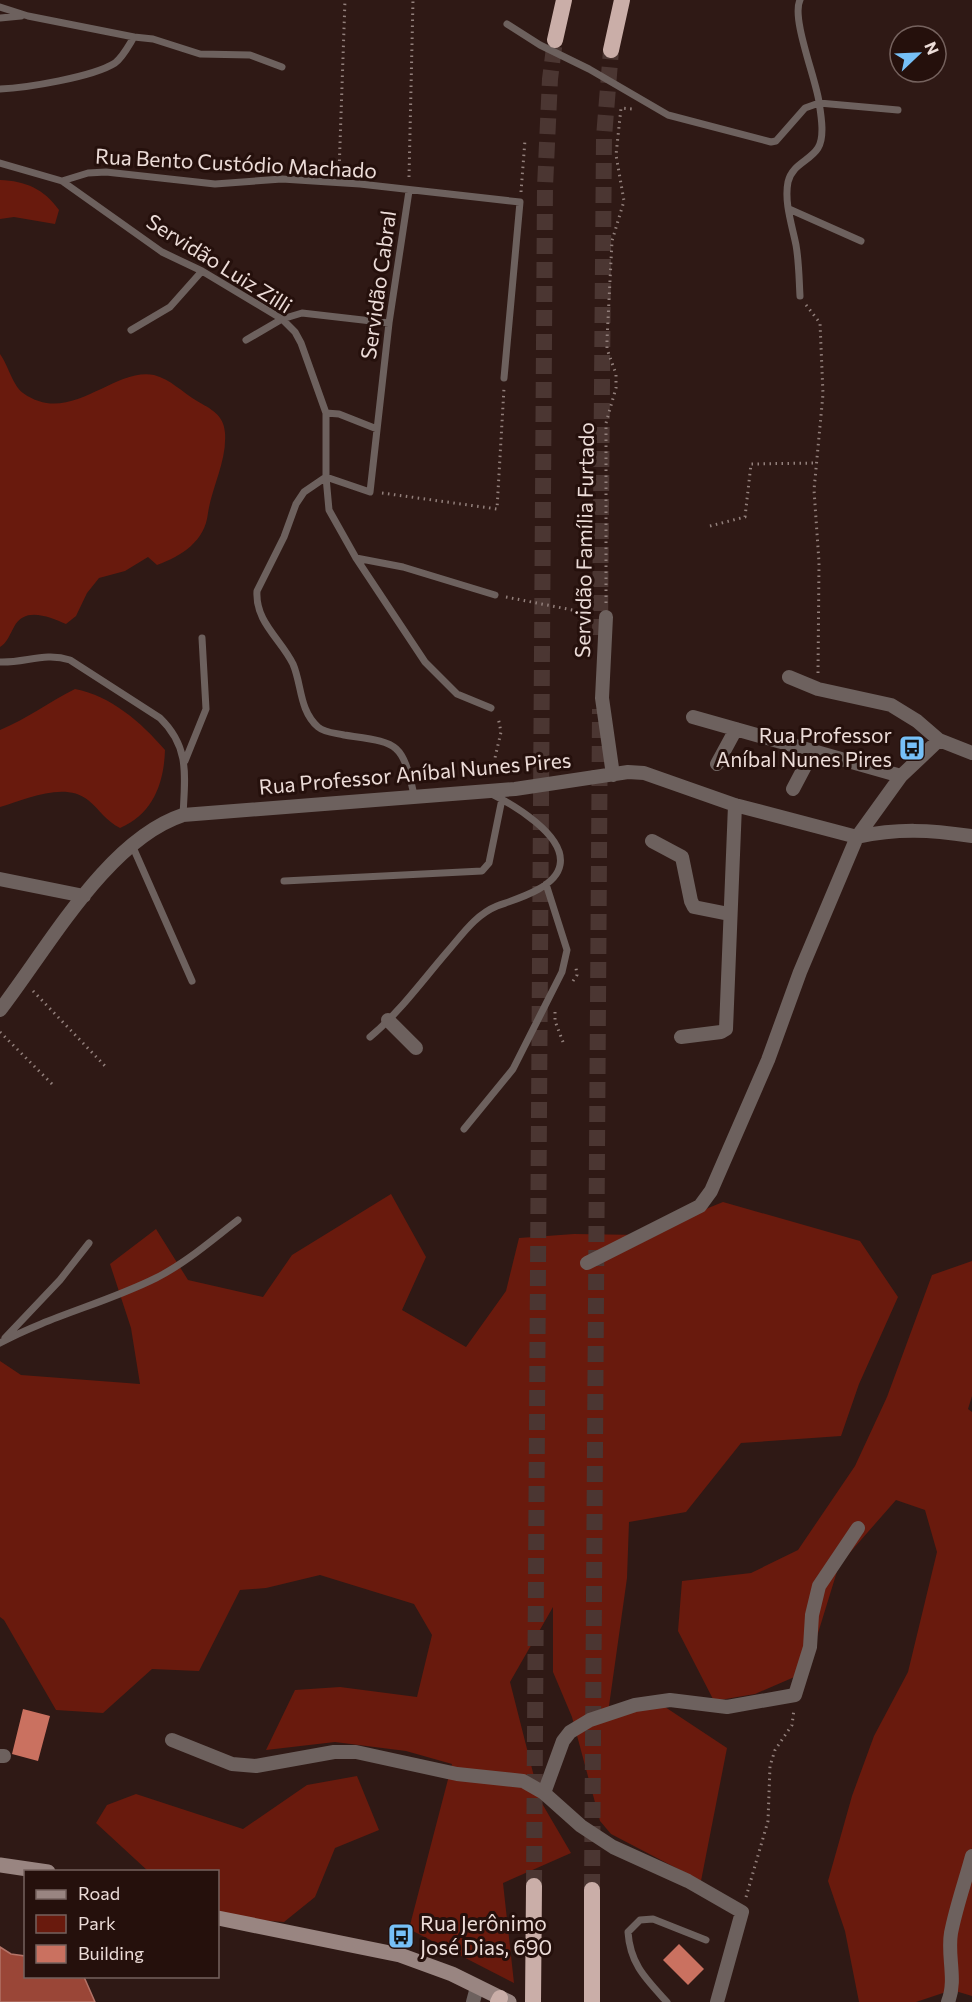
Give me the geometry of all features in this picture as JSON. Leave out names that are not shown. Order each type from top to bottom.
[{"type":"highway","points":[[555,40],[563,2]]},
{"type":"highway","points":[[611,50],[620,5]]},
{"type":"highway","points":[[533,2002],[534,1886]]},
{"type":"highway","points":[[592,1890],[592,2002]]},
{"type":"main road","points":[[0,1865],[34,1870]]},
{"type":"main road","points":[[219,1918],[400,1955],[477,1987],[502,2001]]},
{"type":"street","name":"Servidão Família Furtado","points":[[606,617],[602,698],[613,775]]},
{"type":"street","points":[[789,677],[818,689],[891,705],[916,721],[939,740],[972,753]]},
{"type":"street","points":[[693,717],[901,776]]},
{"type":"street","points":[[717,764],[736,729]]},
{"type":"street","points":[[587,1263],[700,1206],[711,1191],[768,1060],[800,972],[857,837],[901,776],[939,740]]},
{"type":"street","points":[[793,789],[813,751]]},
{"type":"street","name":"Rua Professor Aníbal Nunes Pires","points":[[0,1010],[84,896],[132,845],[154,826],[183,815],[414,795],[488,792],[644,773],[735,805],[857,837]]},
{"type":"street","points":[[681,1037],[721,1032],[726,1029],[735,805]]},
{"type":"street","points":[[857,837],[891,830],[913,829],[972,836]]},
{"type":"street","points":[[652,841],[682,857],[690,900],[694,907],[729,914]]},
{"type":"street","points":[[0,879],[84,896]]},
{"type":"street","points":[[388,1020],[416,1048]]},
{"type":"street","points":[[544,1792],[563,1740],[570,1732],[590,1720],[635,1704],[670,1700],[727,1707],[795,1695],[810,1647],[812,1615],[819,1586],[858,1528]]},
{"type":"street","points":[[172,1740],[232,1764],[256,1766],[334,1752],[356,1752],[457,1774],[523,1781],[544,1792],[580,1826],[613,1847],[688,1881],[742,1912],[717,2002]]},
{"type":"street","points":[[948,2002],[952,1992],[949,1953],[951,1934],[972,1856]]},
{"type":"street","points":[[473,2002],[477,1987]]},
{"type":"lane","points":[[800,0],[798,12],[801,34],[816,80],[821,141],[818,149],[793,171],[788,181],[789,209],[798,263],[800,296]]},
{"type":"lane","points":[[0,7],[28,16],[153,39],[200,54],[250,55],[282,67]]},
{"type":"lane","points":[[0,18],[28,16]]},
{"type":"lane","points":[[507,24],[540,45],[589,69],[668,115],[742,136],[776,141],[805,108],[819,103],[898,110]]},
{"type":"lane","points":[[0,89],[28,88],[104,68],[120,58],[134,37]]},
{"type":"lane","name":"Servidão Luiz Zilli","points":[[0,163],[62,181],[162,252],[202,271],[282,319],[295,332],[326,413],[326,477],[329,510],[356,558],[425,662],[457,694],[491,708]]},
{"type":"lane","name":"Rua Bento Custódio Machado","points":[[62,181],[88,173],[106,172],[215,184],[282,179],[520,202]]},
{"type":"lane","name":"Servidão Cabral","points":[[370,492],[389,323],[409,191]]},
{"type":"lane","points":[[504,378],[520,202]]},
{"type":"lane","points":[[789,209],[861,241]]},
{"type":"lane","points":[[131,330],[170,307],[202,271]]},
{"type":"lane","points":[[246,340],[282,319],[302,313],[389,323]]},
{"type":"lane","points":[[326,413],[339,414],[377,429]]},
{"type":"lane","points":[[370,492],[326,477],[304,492],[296,504],[284,537],[257,591],[256,601],[271,634],[293,665],[304,707],[319,728],[331,733],[386,741],[395,747],[407,762],[414,795]]},
{"type":"lane","points":[[356,558],[403,567],[495,595]]},
{"type":"lane","points":[[183,815],[185,761],[206,710],[202,639]]},
{"type":"lane","points":[[0,662],[16,662],[54,655],[70,660],[160,718],[171,729],[185,761]]},
{"type":"lane","points":[[370,1037],[388,1020],[475,920],[546,884],[556,874],[561,864],[557,846],[528,816],[488,792]]},
{"type":"lane","points":[[284,881],[482,871],[489,863],[502,799]]},
{"type":"lane","points":[[132,845],[192,981]]},
{"type":"lane","points":[[464,1129],[513,1069],[562,972],[567,950],[546,884]]},
{"type":"lane","points":[[1,1342],[33,1326],[126,1292],[158,1277],[178,1266],[238,1220]]},
{"type":"lane","points":[[1,1342],[60,1280],[89,1243]]},
{"type":"lane","points":[[667,2002],[650,1984],[630,1954],[628,1932],[640,1920],[653,1919],[706,1940]]},
{"type":"path","points":[[339,184],[345,0]]},
{"type":"path","name":"Servidão Cabral","points":[[409,191],[413,0]]},
{"type":"path","name":"Servidão Família Furtado","points":[[606,617],[606,423],[616,388],[616,374],[607,349],[607,340],[612,241],[624,201],[616,154],[617,136],[621,108],[640,111]]},
{"type":"path","points":[[520,202],[525,140]]},
{"type":"path","points":[[800,296],[820,323],[823,394],[814,490],[819,562],[818,689]]},
{"type":"path","points":[[370,492],[497,509],[504,378]]},
{"type":"path","points":[[710,526],[745,517],[751,464],[816,463]]},
{"type":"path","points":[[495,595],[606,617]]},
{"type":"path","points":[[488,792],[501,732],[497,714],[491,708]]},
{"type":"path","points":[[23,981],[105,1066]]},
{"type":"path","points":[[0,1032],[53,1085]]},
{"type":"path","points":[[742,1912],[765,1836],[770,1766],[775,1750],[792,1725],[795,1695]]},
{"type":"green space","points":[[0,180],[26,184],[41,192],[59,210],[55,224],[14,217],[0,219]]},
{"type":"green space","points":[[0,354],[19,390],[40,402],[58,403],[74,400],[123,379],[139,375],[160,377],[216,413],[224,427],[225,443],[206,523],[191,546],[157,565],[148,557],[125,571],[99,578],[87,593],[76,616],[66,624],[38,615],[24,617],[0,647]]},
{"type":"green space","points":[[75,689],[88,692],[113,704],[135,720],[165,750],[162,774],[154,796],[141,815],[120,828],[88,800],[68,792],[44,794],[0,807],[0,730]]},
{"type":"green space","points":[[391,1194],[426,1257],[402,1310],[466,1347],[506,1291],[519,1238],[574,1234],[642,1235],[723,1202],[860,1241],[898,1297],[859,1384],[841,1436],[741,1443],[686,1512],[629,1522],[627,1578],[609,1706],[662,1705],[727,1748],[701,1881],[611,1834],[600,1821],[572,1717],[553,1672],[553,1607],[510,1682],[540,1800],[571,1853],[503,1883],[514,1983],[409,1929],[452,1764],[406,1751],[335,1742],[266,1750],[295,1690],[340,1687],[417,1697],[432,1635],[414,1604],[320,1575],[266,1588],[240,1590],[199,1671],[152,1669],[103,1713],[56,1710],[4,1620],[0,1617],[0,1361],[21,1375],[140,1384],[131,1328],[110,1264],[156,1229],[188,1280],[263,1297],[292,1255]]},
{"type":"green space","points":[[972,1261],[972,1396],[968,1409],[972,1412],[972,1848],[965,1876],[972,1877],[972,1996],[952,1990],[916,2002],[859,2002],[845,1931],[828,1881],[852,1796],[874,1736],[908,1672],[937,1552],[925,1510],[896,1500],[839,1565],[806,1672],[755,1694],[714,1701],[678,1631],[682,1581],[751,1573],[798,1550],[855,1466],[887,1397],[932,1275]]},
{"type":"green space","points":[[357,1776],[379,1830],[335,1848],[315,1897],[284,1922],[243,1919],[219,1911],[219,1870],[147,1870],[96,1823],[107,1805],[136,1794],[243,1829],[307,1785]]},
{"type":"shaded area","points":[[0,1947],[11,1954],[24,1956],[24,1978],[84,1978],[95,2002],[0,2002]]},
{"type":"building","points":[[23,1709],[50,1716],[38,1761],[12,1754]]},
{"type":"building","points":[[679,1944],[704,1969],[688,1985],[663,1960]]},
{"type":"tunnel","points":[[534,1886],[545,187],[550,79],[555,40]]},
{"type":"tunnel","points":[[600,635],[604,137],[611,50]]},
{"type":"tunnel","points":[[592,1890],[600,709]]},
{"type":"place","name":"Rua Professor Aníbal Nunes Pires","points":[[912,748]]},
{"type":"place","name":"Rua Jerônimo José Dias, 690","points":[[401,1936]]}]
